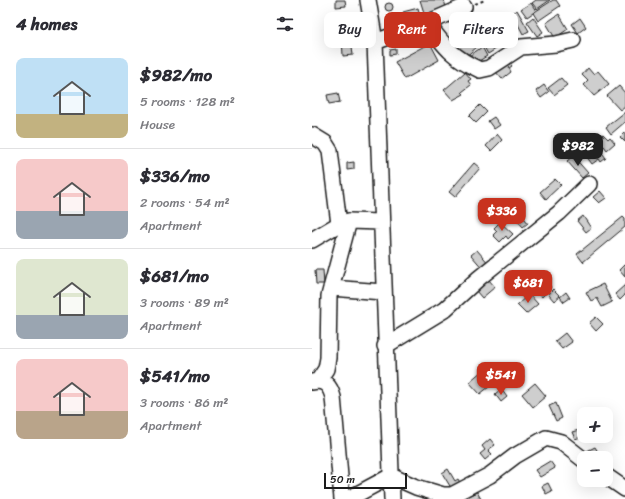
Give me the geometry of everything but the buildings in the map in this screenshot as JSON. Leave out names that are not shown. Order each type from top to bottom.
[{"type":"street","points":[[368,0],[370,12]]},
{"type":"street","points":[[441,17],[464,7]]},
{"type":"street","points":[[441,42],[457,58],[480,70],[489,68],[521,47],[573,40]]},
{"type":"street","points":[[375,48],[380,222],[392,499]]},
{"type":"street","points":[[312,135],[325,143],[330,151],[344,222],[331,288],[328,358],[326,369],[315,382],[330,386],[333,397],[342,499]]},
{"type":"street","points":[[385,346],[444,310],[484,274],[559,213],[589,184]]},
{"type":"street","points":[[312,240],[344,222],[380,222]]},
{"type":"street","points":[[331,288],[383,292]]},
{"type":"street","points":[[390,476],[416,487],[443,495],[452,494],[490,475],[515,456],[546,438],[555,439],[563,443],[577,454]]},
{"type":"street","points":[[348,499],[365,494],[390,476]]},
{"type":"street","points":[[613,481],[625,489]]}]
